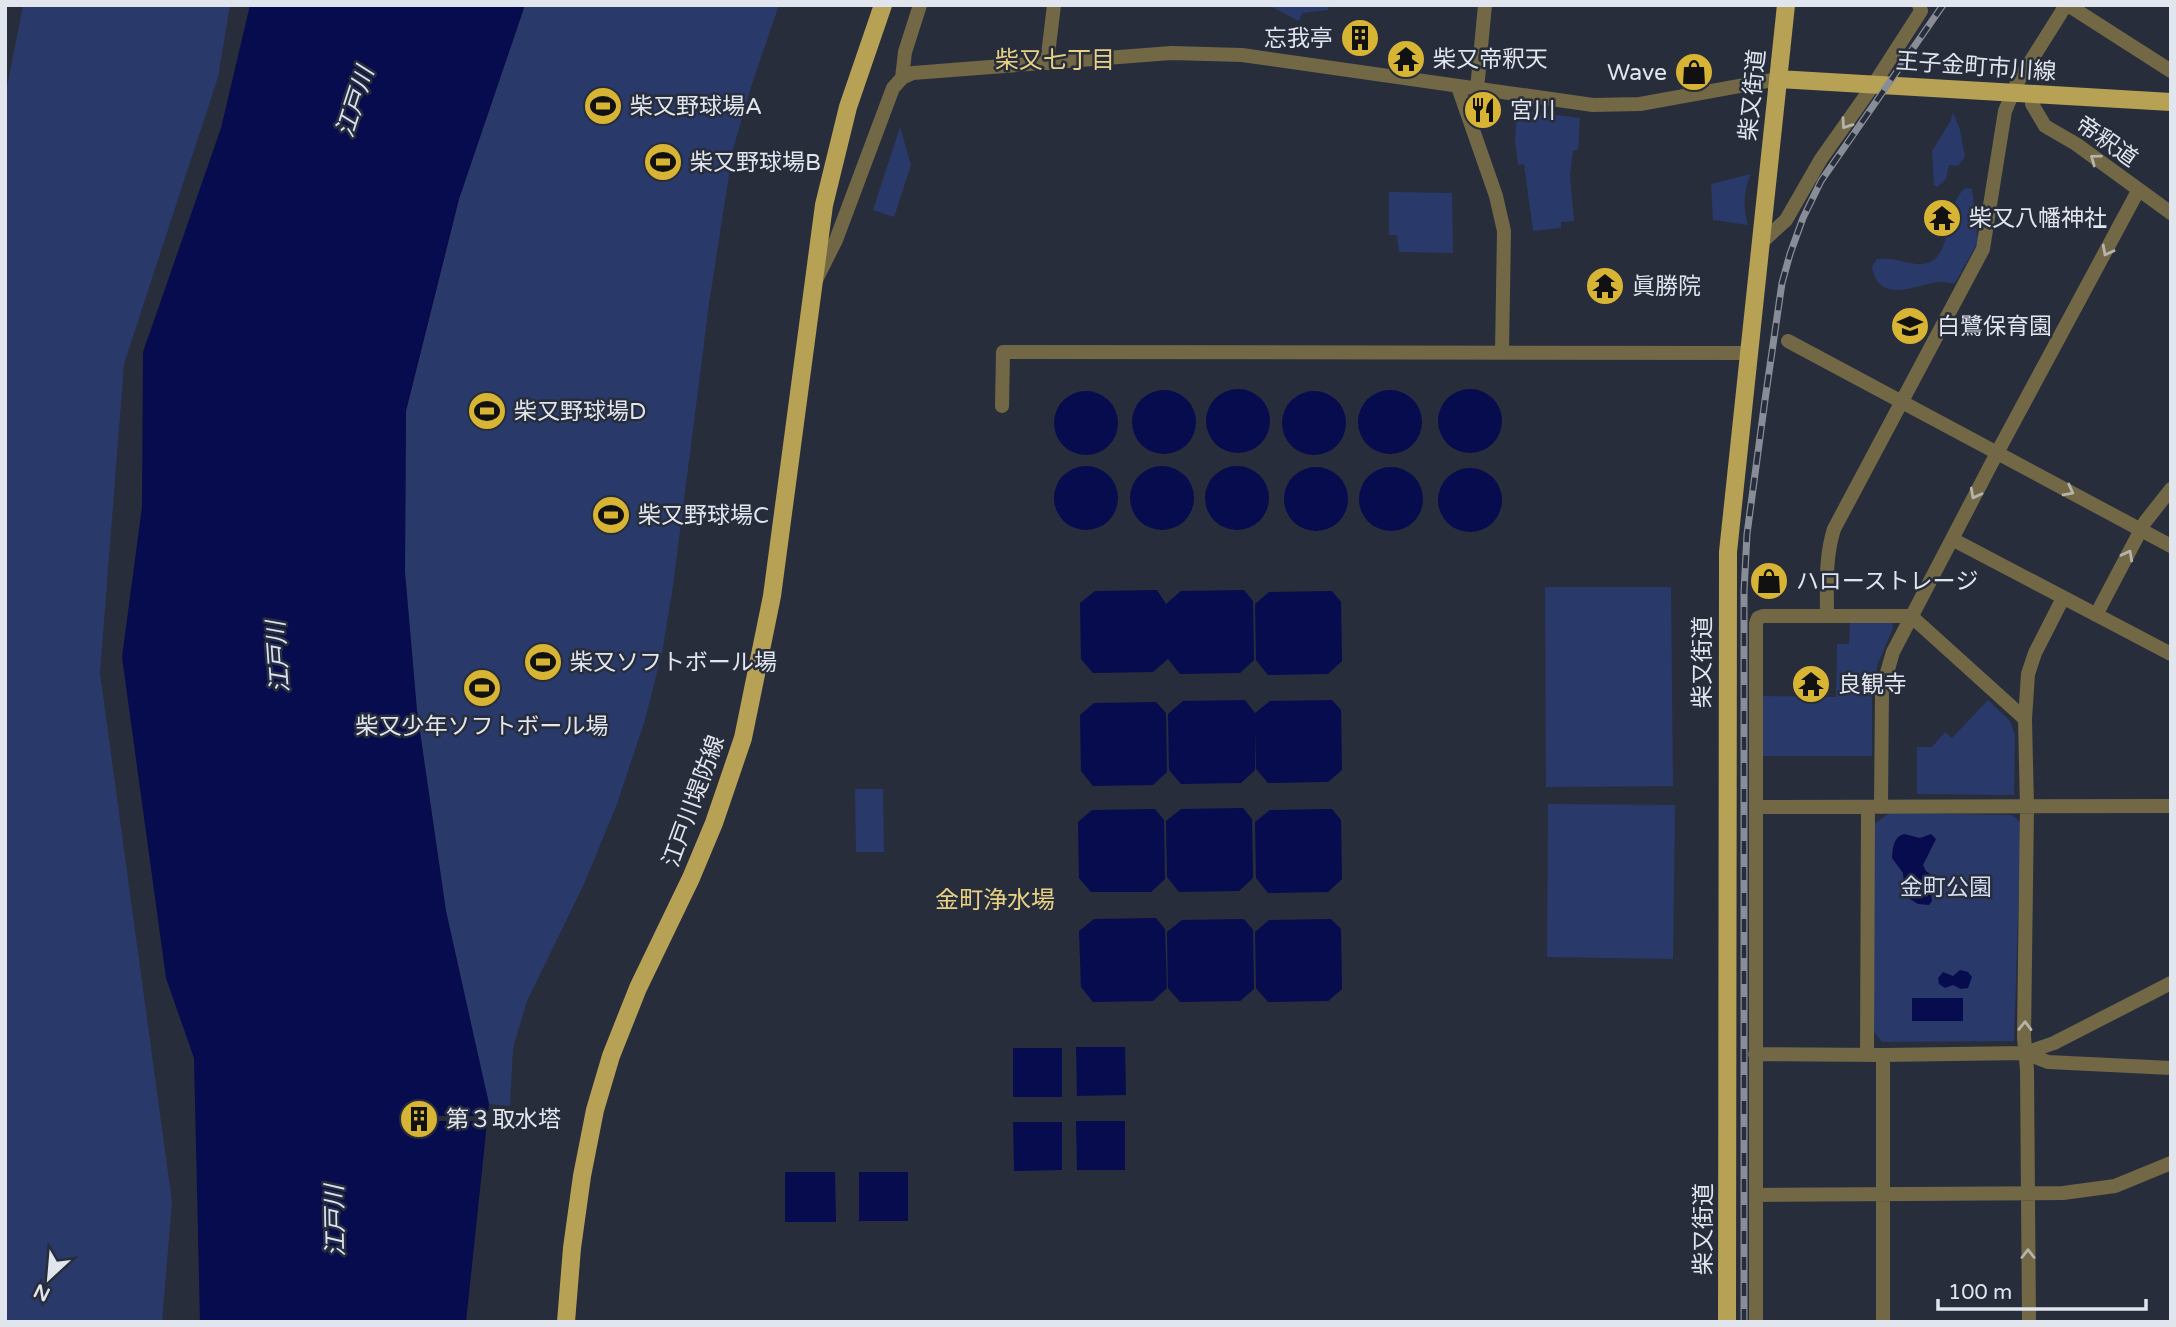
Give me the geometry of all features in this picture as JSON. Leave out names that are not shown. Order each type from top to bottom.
[{"type":"main road","name":"江戸川堤防線","points":[[566,1322],[582,1176],[595,1110],[611,1056],[638,988],[715,823],[743,738],[772,596],[824,205],[836,150],[883,5]]},
{"type":"main road","name":"柴又街道","points":[[1727,1322],[1727,573],[1786,5]]},
{"type":"main road","name":"王子金町市川線","points":[[1778,79],[2171,102]]},
{"type":"street","name":"江戸川堤防線","points":[[815,282],[836,240],[893,88],[902,78],[905,52],[920,5]]},
{"type":"street","points":[[1047,63],[1054,5]]},
{"type":"street","points":[[1762,242],[1786,220],[1821,159],[1921,11],[1919,5]]},
{"type":"street","points":[[1827,615],[1827,565],[1834,529],[1983,249],[2004,111],[2012,93],[2067,5],[2171,71]]},
{"type":"street","points":[[1477,89],[1483,12]]},
{"type":"street","points":[[902,78],[913,73],[1171,53],[1210,53],[1273,59],[1574,104],[1617,105],[1666,100],[1778,79]]},
{"type":"street","points":[[1458,87],[1496,196],[1504,231],[1502,352]]},
{"type":"street","name":"帝釈道","points":[[2032,95],[2032,104],[2045,126],[2076,144],[2171,213]]},
{"type":"street","points":[[1867,1055],[1874,807],[1882,690],[1893,652],[2138,191]]},
{"type":"street","points":[[1788,341],[2171,546]]},
{"type":"street","points":[[1002,406],[1003,352],[1749,354]]},
{"type":"street","points":[[2096,615],[2141,530],[2171,489]]},
{"type":"street","points":[[1952,539],[2171,654]]},
{"type":"street","points":[[2029,1322],[2025,1053],[2025,719],[2028,674],[2035,653],[2063,598]]},
{"type":"street","points":[[1756,1322],[1759,1195],[1755,1054],[1755,623],[1762,616],[1911,616],[2025,719]]},
{"type":"street","points":[[1756,807],[2171,806]]},
{"type":"street","points":[[1755,1054],[2025,1053],[2054,1043],[2171,983]]},
{"type":"street","points":[[2025,1053],[2048,1062],[2171,1068]]},
{"type":"street","points":[[1883,1055],[1883,1322]]},
{"type":"street","points":[[1759,1195],[2028,1194],[2096,1190],[2136,1178],[2171,1163]]},
{"type":"green space","points":[[23,5],[230,5],[218,77],[124,364],[100,673],[172,1202],[162,1322],[5,1322],[5,98]]},
{"type":"green space","points":[[525,5],[779,5],[733,149],[709,304],[662,653],[645,720],[617,804],[584,884],[527,1001],[513,1048],[510,1106],[489,1104],[446,911],[417,711],[405,572],[406,411],[459,199]]},
{"type":"green space","points":[[1268,5],[1329,5],[1328,10],[1302,13],[1299,21]]},
{"type":"green space","points":[[1517,110],[1580,118],[1578,150],[1573,150],[1570,175],[1574,221],[1561,222],[1561,228],[1533,231],[1524,164],[1518,165],[1515,140]]},
{"type":"green space","points":[[1953,112],[1960,130],[1965,157],[1958,166],[1949,165],[1946,179],[1937,187],[1934,185],[1932,151]]},
{"type":"green space","points":[[900,127],[911,165],[894,217],[873,210]]},
{"type":"green space","points":[[1751,174],[1745,199],[1748,225],[1713,220],[1711,184]]},
{"type":"green space","points":[[1966,188],[1972,189],[1978,242],[1955,283],[1938,282],[1898,290],[1882,286],[1872,267],[1877,259],[1921,264],[1932,261],[1939,254],[1954,206]]},
{"type":"green space","points":[[1389,192],[1452,193],[1453,253],[1399,252],[1397,235],[1389,235]]},
{"type":"green space","points":[[1545,587],[1671,587],[1673,786],[1546,787]]},
{"type":"green space","points":[[1850,622],[1892,623],[1893,628],[1878,663],[1872,690],[1872,756],[1763,756],[1763,696],[1836,697],[1837,644],[1849,644]]},
{"type":"green space","points":[[1988,700],[2010,721],[2015,735],[2014,795],[1917,794],[1917,747],[1932,747],[1945,732],[1952,738]]},
{"type":"green space","points":[[855,789],[883,789],[884,852],[856,852]]},
{"type":"green space","points":[[1548,804],[1675,805],[1673,959],[1547,957]]},
{"type":"green space","name":"金町公園","points":[[1889,813],[2012,815],[2021,823],[2014,1041],[1882,1042],[1873,1030],[1872,826]]},
{"type":"water","name":"江戸川","points":[[250,5],[525,5],[459,199],[406,411],[405,572],[417,711],[446,911],[489,1104],[466,1322],[200,1322],[194,1058],[166,978],[122,657],[142,507],[143,352],[221,128]]},
{"type":"water","points":[[1238,389],[1261,398],[1270,421],[1261,444],[1238,453],[1215,444],[1206,421],[1215,398]]},
{"type":"water","points":[[1470,389],[1493,398],[1502,421],[1493,444],[1470,453],[1447,444],[1438,421],[1447,398]]},
{"type":"water","points":[[1164,390],[1187,399],[1196,422],[1187,445],[1164,454],[1141,445],[1132,422],[1141,399]]},
{"type":"water","points":[[1390,390],[1413,399],[1422,422],[1413,445],[1390,454],[1367,445],[1358,422],[1367,399]]},
{"type":"water","points":[[1086,391],[1109,400],[1118,423],[1109,446],[1086,455],[1063,446],[1054,423],[1063,400]]},
{"type":"water","points":[[1314,391],[1337,400],[1346,423],[1337,446],[1314,455],[1291,446],[1282,423],[1291,400]]},
{"type":"water","points":[[1086,466],[1109,475],[1118,498],[1109,521],[1086,530],[1063,521],[1054,498],[1063,475]]},
{"type":"water","points":[[1162,466],[1185,475],[1194,498],[1185,521],[1162,530],[1139,521],[1130,498],[1139,475]]},
{"type":"water","points":[[1237,466],[1260,475],[1269,498],[1260,521],[1237,530],[1214,521],[1205,498],[1214,475]]},
{"type":"water","points":[[1316,467],[1339,476],[1348,499],[1339,522],[1316,531],[1293,522],[1284,499],[1293,476]]},
{"type":"water","points":[[1391,467],[1414,476],[1423,499],[1414,522],[1391,531],[1368,522],[1359,499],[1368,476]]},
{"type":"water","points":[[1470,468],[1493,477],[1502,500],[1493,523],[1470,532],[1447,523],[1438,500],[1447,477]]},
{"type":"water","points":[[1157,590],[1166,604],[1181,591],[1244,590],[1253,601],[1254,660],[1240,673],[1180,674],[1168,659],[1153,672],[1093,673],[1081,659],[1080,603],[1095,591]]},
{"type":"water","points":[[1332,591],[1341,602],[1342,661],[1328,674],[1268,675],[1256,660],[1255,604],[1269,592]]},
{"type":"water","points":[[1245,700],[1255,713],[1270,701],[1332,700],[1341,710],[1342,770],[1328,782],[1268,783],[1256,769],[1255,730],[1255,770],[1241,783],[1181,784],[1169,770],[1168,714],[1183,701]]},
{"type":"water","points":[[1156,702],[1166,713],[1167,772],[1153,785],[1093,786],[1081,771],[1080,715],[1094,703]]},
{"type":"water","points":[[1243,808],[1252,819],[1253,878],[1239,891],[1179,892],[1167,877],[1166,821],[1181,809]]},
{"type":"water","points":[[1155,809],[1164,820],[1165,879],[1151,892],[1091,892],[1079,878],[1078,822],[1092,810]]},
{"type":"water","points":[[1332,809],[1341,820],[1342,879],[1328,892],[1268,893],[1256,878],[1255,822],[1270,810]]},
{"type":"water","points":[[1904,834],[1920,838],[1931,834],[1936,839],[1923,865],[1934,877],[1932,901],[1929,905],[1918,904],[1905,896],[1903,873],[1892,858],[1896,841]]},
{"type":"water","points":[[1156,918],[1165,929],[1167,988],[1153,1001],[1093,1002],[1081,987],[1079,931],[1094,919]]},
{"type":"water","points":[[1244,919],[1253,930],[1254,989],[1240,1001],[1180,1002],[1168,988],[1167,932],[1182,920]]},
{"type":"water","points":[[1331,919],[1341,929],[1342,989],[1328,1001],[1268,1002],[1256,988],[1255,932],[1269,920]]},
{"type":"water","points":[[1960,970],[1968,972],[1972,977],[1968,988],[1961,989],[1953,985],[1945,988],[1939,984],[1938,978],[1943,972],[1953,976]]},
{"type":"water","points":[[1912,998],[1963,998],[1963,1021],[1912,1021]]},
{"type":"water","points":[[1076,1047],[1125,1047],[1126,1095],[1077,1096]]},
{"type":"water","points":[[1013,1048],[1062,1048],[1062,1097],[1013,1097]]},
{"type":"water","points":[[1076,1121],[1125,1121],[1125,1170],[1077,1170]]},
{"type":"water","points":[[1013,1122],[1062,1122],[1062,1170],[1014,1171]]},
{"type":"water","points":[[785,1172],[835,1172],[836,1222],[785,1222]]},
{"type":"water","points":[[859,1172],[908,1172],[908,1221],[859,1221]]},
{"type":"pier","points":[[429,1116],[491,1116],[491,1121],[430,1121]]},
{"type":"railway","points":[[1744,1322],[1744,591],[1747,534],[1782,283],[1803,218],[1821,181],[1943,5]]},
{"type":"place","name":"忘我亭","points":[[1360,38]]},
{"type":"place","name":"柴又帝釈天","points":[[1406,59]]},
{"type":"place","name":"Wave","points":[[1694,72]]},
{"type":"place","name":"柴又野球場A","points":[[603,106]]},
{"type":"place","name":"宮川","points":[[1483,110]]},
{"type":"place","name":"柴又野球場B","points":[[663,162]]},
{"type":"place","name":"柴又八幡神社","points":[[1942,218]]},
{"type":"place","name":"眞勝院","points":[[1605,286]]},
{"type":"place","name":"白鷺保育園","points":[[1910,326]]},
{"type":"place","name":"柴又野球場D","points":[[487,411]]},
{"type":"place","name":"柴又野球場C","points":[[611,515]]},
{"type":"place","name":"ハローストレージ","points":[[1769,581]]},
{"type":"place","name":"柴又ソフトボール場","points":[[543,662]]},
{"type":"place","name":"良観寺","points":[[1811,684]]},
{"type":"place","name":"柴又少年ソフトボール場","points":[[482,688]]},
{"type":"place","name":"第３取水塔","points":[[419,1119]]},
{"type":"district","name":"柴又七丁目","points":[[1055,60]]},
{"type":"district","name":"金町浄水場","points":[[995,900]]}]
